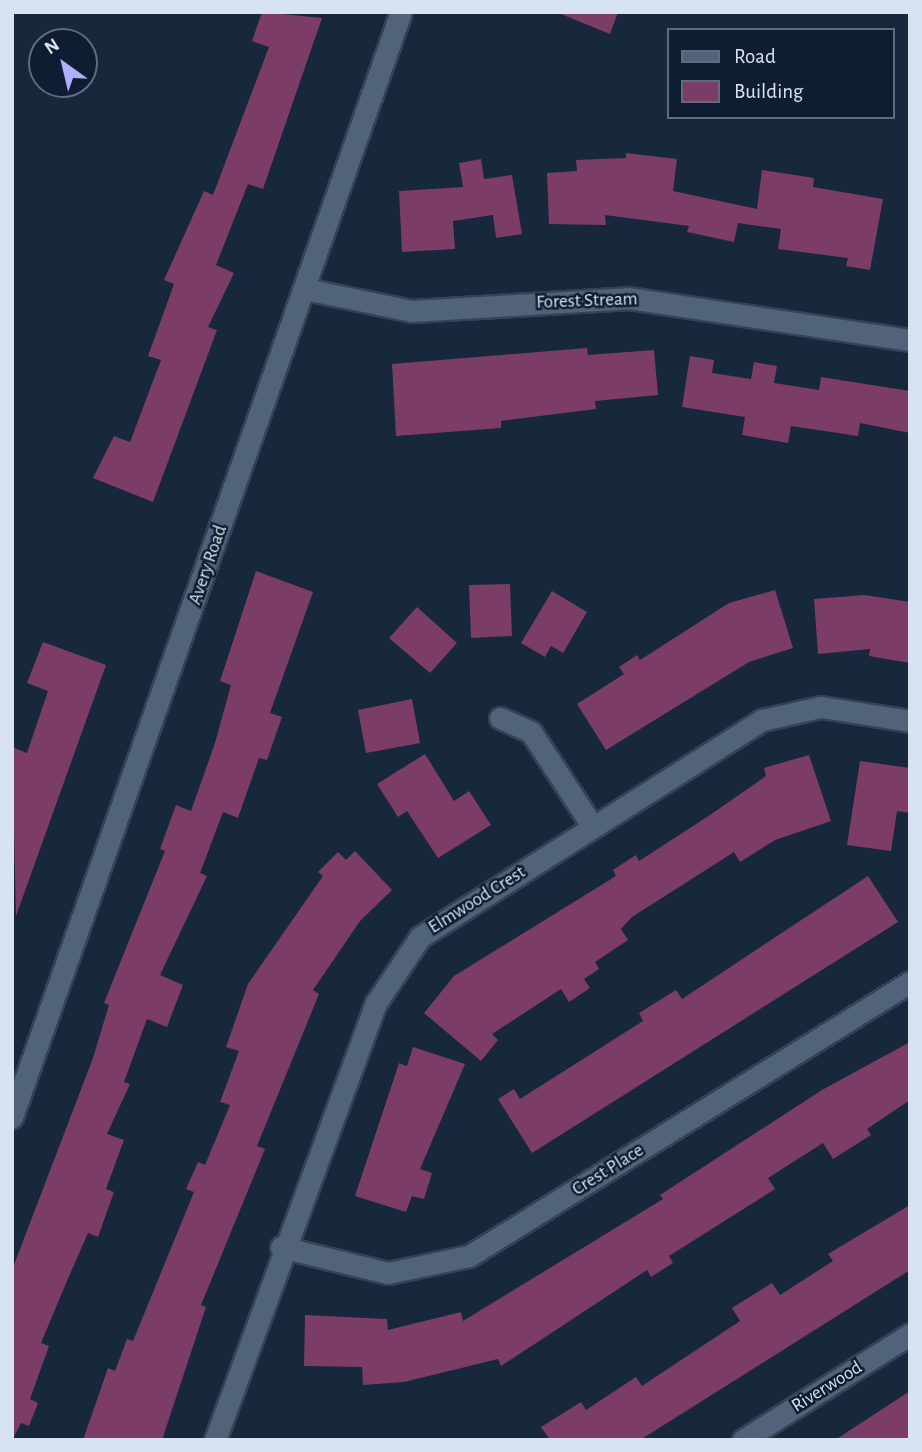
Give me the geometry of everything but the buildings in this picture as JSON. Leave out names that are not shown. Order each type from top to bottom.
[{"type":"street","name":"Avery Road","points":[[12,1117],[401,12]]},
{"type":"street","name":"Forest Stream","points":[[305,289],[412,311],[628,298],[910,340]]},
{"type":"street","name":"Elmwood Crest","points":[[215,1440],[281,1247],[395,967],[420,937],[762,720],[789,710],[821,707],[910,721]]},
{"type":"street","points":[[499,718],[531,732],[593,827]]},
{"type":"street","name":"Crest Place","points":[[281,1247],[388,1273],[469,1256],[910,982]]},
{"type":"street","name":"Riverwood","points":[[743,1440],[910,1334]]}]
